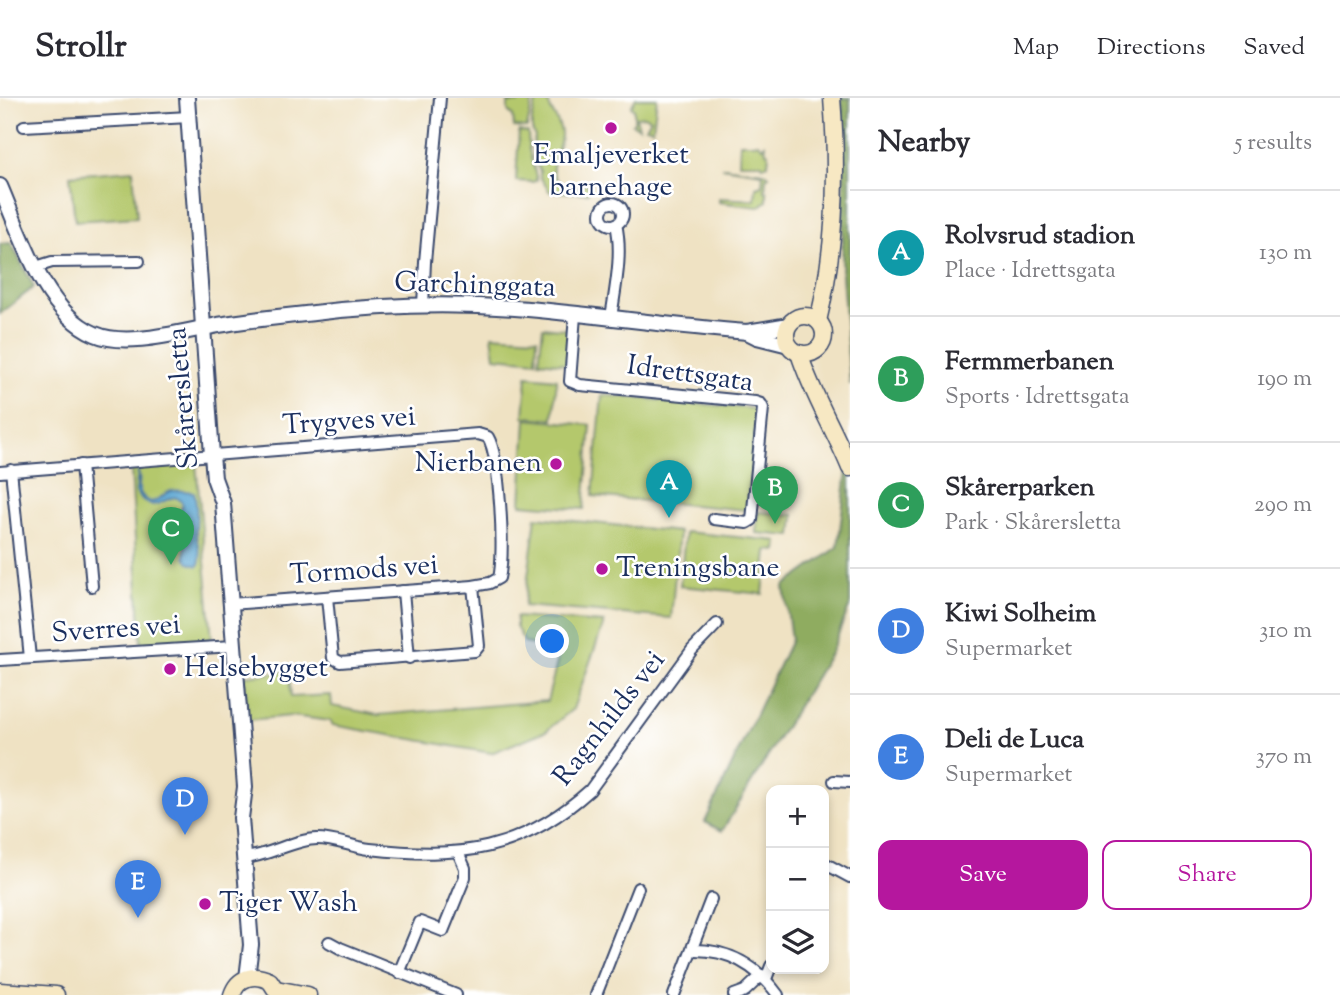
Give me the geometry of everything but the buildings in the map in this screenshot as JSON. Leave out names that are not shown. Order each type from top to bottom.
[{"type":"main road","points":[[811,319],[815,295],[823,286],[830,259],[835,200],[832,98]]},
{"type":"main road","points":[[801,349],[820,346],[822,328],[811,319],[795,319],[786,334],[801,349],[805,373],[850,468]]},
{"type":"main road","points":[[231,995],[238,984],[253,977],[270,981],[277,992],[308,995]]},
{"type":"main road","points":[[0,990],[56,995]]},
{"type":"street","name":"Skårersletta","points":[[187,98],[212,455],[215,478],[223,503],[245,787],[241,818],[251,945],[256,955],[253,977]]},
{"type":"street","points":[[423,306],[440,98]]},
{"type":"street","points":[[24,126],[189,117]]},
{"type":"street","name":"Garchinggata","points":[[0,186],[50,293],[64,310],[93,334],[112,338],[129,339],[317,312],[423,306],[504,308],[747,332],[789,325]]},
{"type":"street","points":[[611,318],[619,236],[616,224]]},
{"type":"street","points":[[36,267],[52,262],[139,261]]},
{"type":"street","name":"Idrettsgata","points":[[575,315],[570,381],[580,385],[761,404],[763,408],[752,520],[747,523],[714,519]]},
{"type":"street","name":"Garchinggata","points":[[747,332],[801,349]]},
{"type":"street","name":"Trygves vei","points":[[6,471],[478,435],[488,437],[492,444],[497,477],[502,553],[499,578]]},
{"type":"street","points":[[81,465],[92,586]]},
{"type":"street","points":[[6,471],[30,658]]},
{"type":"street","name":"Tormods vei","points":[[230,604],[473,586],[490,583],[499,578]]},
{"type":"street","points":[[327,597],[333,659],[340,662],[409,658],[475,651],[478,646],[473,586]]},
{"type":"street","points":[[403,591],[409,658]]},
{"type":"street","name":"Ragnhilds vei","points":[[244,858],[257,857],[316,839],[369,849],[458,852],[532,833],[575,804],[590,790],[692,650],[717,624]]},
{"type":"street","name":"Sverres vei","points":[[0,660],[234,646]]},
{"type":"street","points":[[834,781],[850,782]]},
{"type":"street","points":[[399,973],[420,922],[443,931],[465,877],[465,867],[458,852]]},
{"type":"street","points":[[829,866],[850,877]]},
{"type":"street","points":[[596,995],[638,888]]},
{"type":"street","points":[[674,995],[711,899]]},
{"type":"street","points":[[329,942],[456,995]]},
{"type":"street","points":[[692,950],[722,953],[753,968],[778,995]]},
{"type":"street","points":[[734,995],[745,991],[766,974]]},
{"type":"green space","points":[[519,98],[533,98],[527,128],[514,127],[513,116],[508,111],[508,103],[518,103]]},
{"type":"green space","points":[[537,98],[547,98],[560,128],[561,139],[553,173],[565,186],[579,186],[588,182],[588,193],[550,192],[540,177],[532,130]]},
{"type":"green space","points":[[636,98],[657,98],[653,129],[646,127],[651,119],[644,116],[636,117],[639,127],[632,124],[634,109],[631,107]]},
{"type":"green space","points":[[841,98],[850,98],[850,385],[842,274],[845,127]]},
{"type":"green space","points":[[519,131],[528,133],[529,150],[537,180],[533,182],[516,181]]},
{"type":"green space","points":[[740,143],[758,143],[762,147],[765,144],[766,152],[769,153],[768,164],[763,166],[762,163],[739,163]]},
{"type":"green space","points":[[722,167],[764,172],[769,176],[766,178],[767,201],[759,207],[719,202],[719,198],[755,200],[756,187],[762,185],[763,173]]},
{"type":"green space","points":[[133,170],[137,217],[75,221],[70,175]]},
{"type":"green space","points":[[11,243],[34,287],[0,314],[0,244]]},
{"type":"green space","points":[[543,327],[570,330],[567,364],[539,361]]},
{"type":"green space","points":[[492,335],[537,338],[536,361],[495,357]]},
{"type":"green space","points":[[527,376],[557,379],[553,419],[524,417]]},
{"type":"green space","points":[[602,395],[757,409],[747,510],[593,496]]},
{"type":"green space","name":"Nierbanen","points":[[526,419],[591,425],[584,509],[521,504]]},
{"type":"green space","points":[[850,445],[850,605],[831,652],[722,831],[705,822],[791,640],[784,586],[838,547]]},
{"type":"green space","points":[[196,463],[212,639],[141,644],[131,469]]},
{"type":"green space","points":[[758,512],[794,515],[792,536],[756,533]]},
{"type":"green space","name":"Treningsbane","points":[[536,517],[679,532],[671,618],[524,606]]},
{"type":"green space","points":[[685,532],[778,541],[777,551],[767,550],[763,594],[680,586]]},
{"type":"green space","points":[[516,617],[604,623],[573,709],[546,731],[491,753],[332,725],[331,721],[291,716],[248,720],[244,676],[289,671],[291,697],[331,695],[332,706],[378,715],[547,701],[559,655],[525,643],[516,627]]},
{"type":"water","points":[[138,472],[140,491],[149,501],[153,502],[171,491],[194,492],[196,537],[200,553],[198,566],[189,563],[185,557],[186,531],[179,512],[183,505],[174,497],[151,505],[144,501],[136,492]]},
{"type":"place","name":"Emaljeverket barnehage","points":[[611,128]]},
{"type":"place","name":"Nierbanen","points":[[556,464]]},
{"type":"place","name":"Rolvsrud stadion","points":[[669,518]]},
{"type":"place","name":"Fermmerbanen","points":[[775,524]]},
{"type":"place","name":"Skårerparken","points":[[171,565]]},
{"type":"place","name":"Treningsbane","points":[[602,569]]},
{"type":"place","name":"Helsebygget","points":[[170,669]]},
{"type":"place","name":"Kiwi Solheim","points":[[185,835]]},
{"type":"place","name":"Tiger Wash","points":[[205,904]]},
{"type":"place","name":"Deli de Luca","points":[[138,918]]}]
